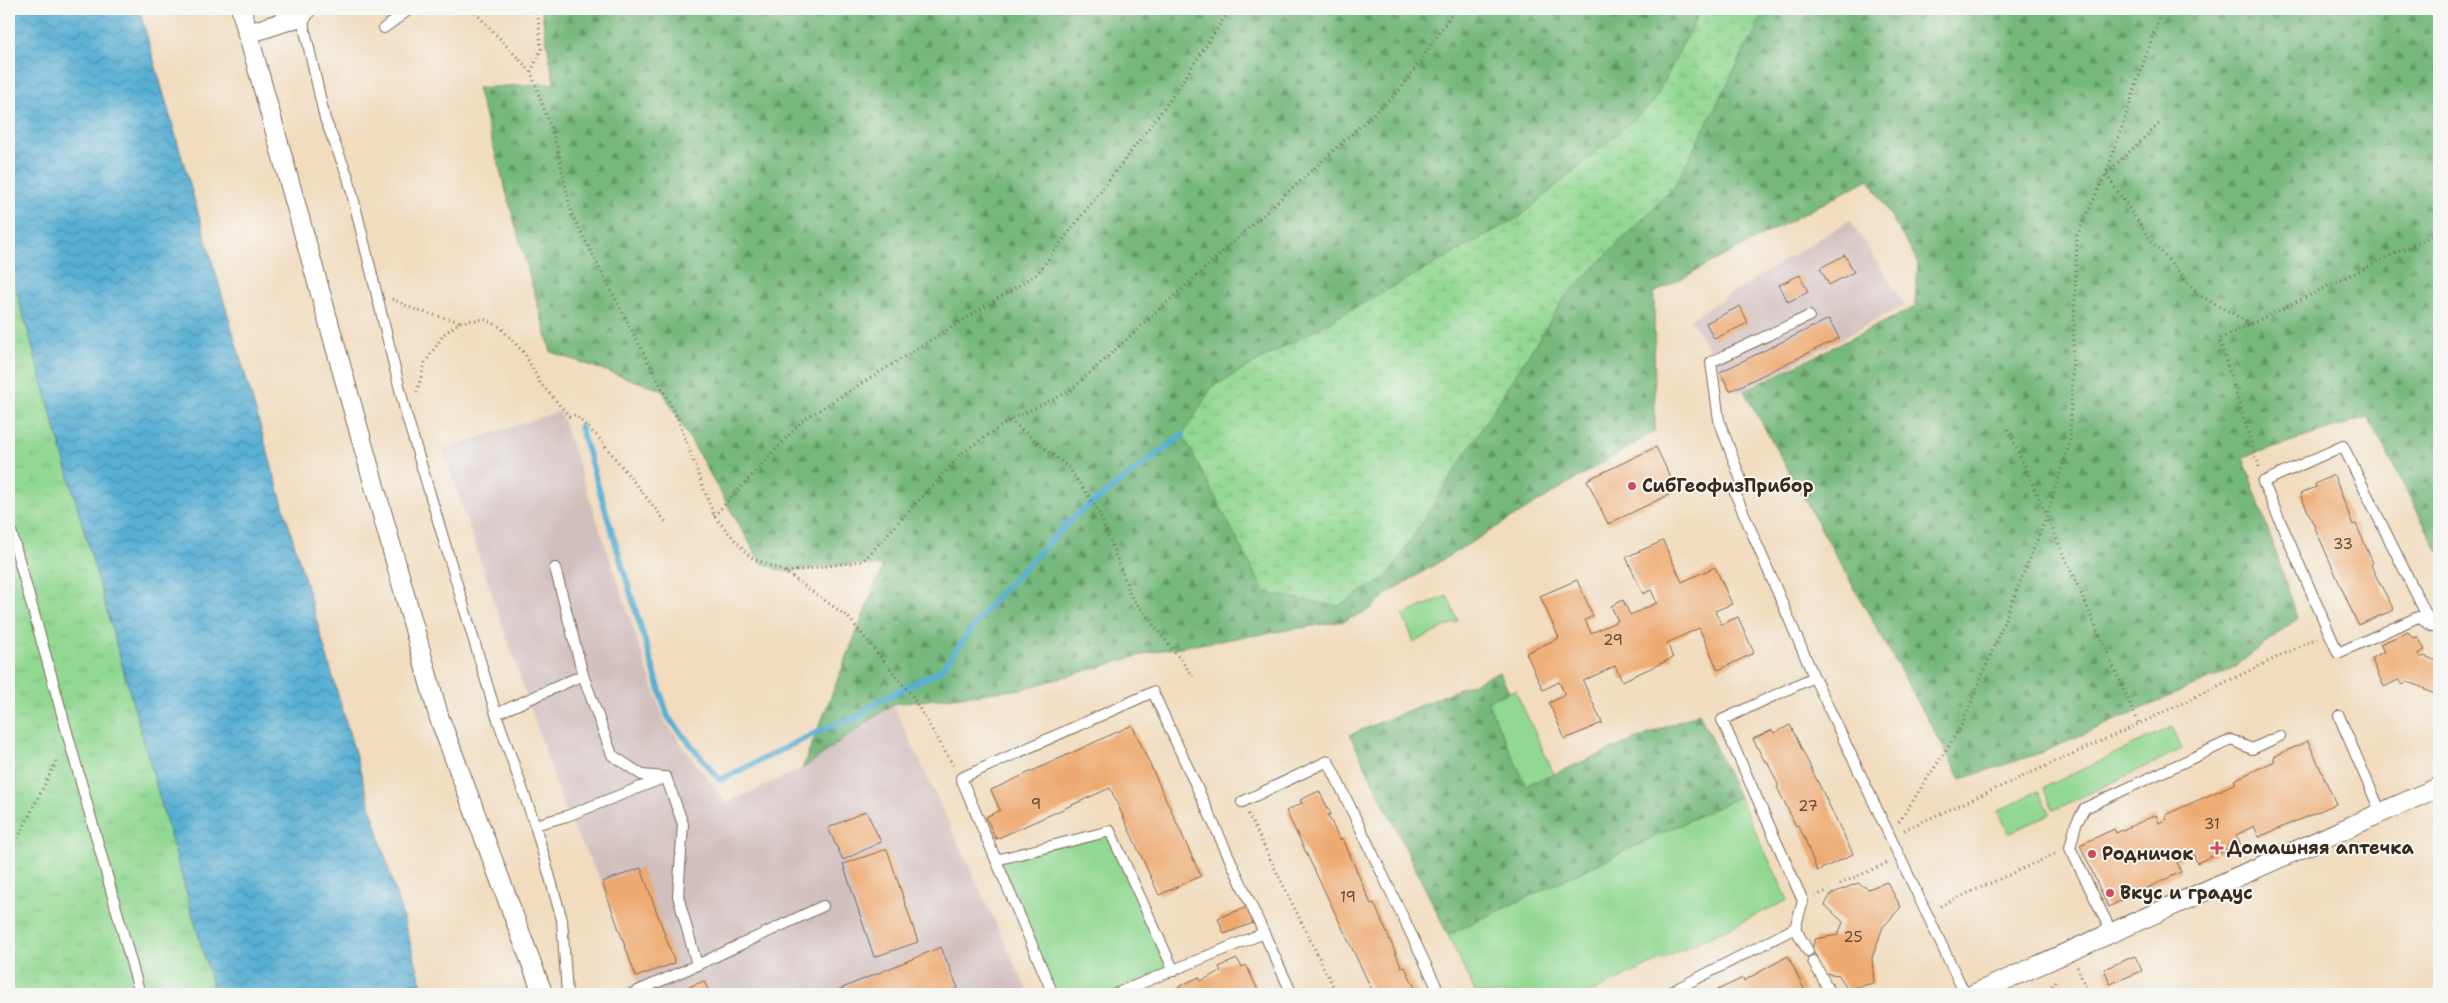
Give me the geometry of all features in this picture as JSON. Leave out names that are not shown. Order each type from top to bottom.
[{"type":"street","points":[[241,9],[439,717],[543,994]]},
{"type":"street","points":[[247,34],[303,11]]},
{"type":"street","points":[[1974,994],[2439,787]]},
{"type":"lane","points":[[384,28],[410,9]]},
{"type":"lane","points":[[303,11],[325,119],[348,177],[406,414],[496,714],[535,825],[562,920],[567,994]]},
{"type":"lane","points":[[1809,316],[1711,362],[1719,420],[1742,483],[1735,493],[1814,677],[1965,994]]},
{"type":"lane","points":[[2343,446],[2436,626],[2418,617],[2338,653],[2263,482],[2343,446]]},
{"type":"lane","points":[[9,524],[140,994]]},
{"type":"lane","points":[[555,568],[583,675],[612,755],[642,775],[666,777]]},
{"type":"lane","points":[[496,714],[583,675]]},
{"type":"lane","points":[[1808,951],[1795,928],[1803,901],[1722,720],[1814,677]]},
{"type":"lane","points":[[1053,994],[961,778],[1153,692],[1292,994]]},
{"type":"lane","points":[[2339,716],[2381,813]]},
{"type":"lane","points":[[2112,933],[2070,848],[2076,824],[2085,808],[2231,740],[2252,749],[2280,736]]},
{"type":"lane","points":[[1242,802],[1328,761],[1440,994]]},
{"type":"lane","points":[[535,825],[568,816],[666,777]]},
{"type":"lane","points":[[666,777],[683,824],[678,896],[697,965]]},
{"type":"lane","points":[[996,860],[1110,831],[1174,972]]},
{"type":"lane","points":[[631,994],[823,906]]},
{"type":"lane","points":[[1666,994],[1795,928]]},
{"type":"lane","points":[[1115,994],[1174,972],[1264,933]]},
{"type":"lane","points":[[1813,961],[1831,994]]},
{"type":"path","points":[[472,9],[531,72],[557,146],[572,215],[677,417],[714,516],[750,557],[785,572],[848,617],[912,696],[961,778]]},
{"type":"path","points":[[531,72],[541,49],[538,17],[535,9]]},
{"type":"path","points":[[714,516],[803,420],[1036,274],[1170,100],[1230,9]]},
{"type":"path","points":[[785,572],[863,561],[962,454],[1010,420],[1070,391],[1400,89],[1455,9]]},
{"type":"path","points":[[1889,837],[1961,727],[2047,516],[2070,441],[2077,235],[2106,174],[2162,9]]},
{"type":"path","points":[[2106,174],[2160,124]]},
{"type":"path","points":[[2106,174],[2149,238],[2199,295],[2251,324]]},
{"type":"path","points":[[2263,482],[2219,339],[2439,232]]},
{"type":"path","points":[[373,278],[389,297],[416,310],[460,322],[484,319],[500,327],[525,354],[540,383],[553,400],[569,416],[575,415],[598,437],[666,522]]},
{"type":"path","points":[[416,394],[425,363],[444,334],[460,322]]},
{"type":"path","points":[[1010,420],[1069,468],[1090,497],[1098,510],[1131,596],[1192,676]]},
{"type":"path","points":[[2008,429],[2139,724]]},
{"type":"path","points":[[1889,837],[2139,724],[2329,632]]},
{"type":"path","points":[[9,842],[17,840],[68,737]]},
{"type":"path","points":[[1242,802],[1338,994]]},
{"type":"path","points":[[1926,913],[2070,848]]},
{"type":"path","points":[[1840,884],[1900,858]]},
{"type":"path","points":[[2073,958],[2089,994]]},
{"type":"shaded area","points":[[1850,220],[1905,305],[1738,393],[1690,319]]},
{"type":"shaded area","points":[[560,411],[665,722],[726,803],[802,769],[893,704],[1029,994],[1001,994],[958,988],[943,994],[639,994],[636,977],[602,882],[567,816],[443,450]]},
{"type":"green space","points":[[541,9],[2439,9],[2439,553],[2368,417],[2243,457],[2298,618],[2232,669],[2043,752],[1961,779],[1744,391],[1915,307],[1918,262],[1869,179],[1654,293],[1655,431],[1388,593],[1369,610],[1344,621],[1156,651],[1022,689],[893,704],[802,769],[883,566],[850,564],[785,572],[761,563],[662,390],[551,352],[477,88],[554,83]]},
{"type":"green space","points":[[1701,9],[1766,9],[1674,187],[1565,297],[1388,576],[1338,606],[1265,593],[1183,435],[1212,387],[1521,216],[1653,103]]},
{"type":"green space","points":[[9,264],[215,994],[9,994]]},
{"type":"green space","points":[[1447,596],[1458,621],[1414,642],[1403,615]]},
{"type":"green space","points":[[1499,672],[1551,775],[1699,713],[1739,797],[1448,935],[1350,735]]},
{"type":"green space","points":[[1515,690],[1554,774],[1526,785],[1487,701]]},
{"type":"green space","points":[[2172,727],[2182,749],[2054,810],[2043,788]]},
{"type":"green space","points":[[2038,791],[2050,814],[2009,833],[1998,811]]},
{"type":"green space","points":[[1739,797],[1788,900],[1588,994],[1476,994],[1448,935]]},
{"type":"green space","points":[[1110,831],[1174,971],[1115,994],[1053,994],[996,860]]},
{"type":"water","points":[[9,9],[139,9],[425,994],[215,994],[9,264]]},
{"type":"building","points":[[1845,255],[1854,272],[1829,285],[1820,268]]},
{"type":"building","points":[[1800,275],[1808,292],[1788,302],[1779,285]]},
{"type":"building","points":[[1740,306],[1748,323],[1714,339],[1706,323]]},
{"type":"building","points":[[1829,319],[1839,338],[1730,391],[1720,372]]},
{"type":"building","name":"СибГеофизПрибор","points":[[1656,447],[1677,491],[1608,524],[1587,480]]},
{"type":"building","points":[[2334,475],[2353,525],[2356,524],[2373,563],[2371,565],[2394,610],[2358,625],[2300,494],[2316,487],[2315,484]]},
{"type":"building","points":[[1663,541],[1682,582],[1715,567],[1732,604],[1715,611],[1721,624],[1738,617],[1754,653],[1718,670],[1699,628],[1667,643],[1673,658],[1622,681],[1615,666],[1583,681],[1602,723],[1565,739],[1549,703],[1565,695],[1559,682],[1543,690],[1526,653],[1559,638],[1540,596],[1577,580],[1593,616],[1585,620],[1591,633],[1618,621],[1611,606],[1623,600],[1630,615],[1657,603],[1651,590],[1643,594],[1626,557]]},
{"type":"building","points":[[2408,632],[2413,638],[2418,637],[2425,650],[2418,654],[2421,658],[2424,656],[2439,662],[2439,695],[2407,681],[2403,685],[2398,680],[2384,687],[2371,658],[2384,652],[2380,644]]},
{"type":"building","points":[[1132,725],[1201,876],[1159,895],[1110,788],[996,839],[986,817],[1000,810],[991,790]]},
{"type":"building","points":[[1790,725],[1853,854],[1817,871],[1804,837],[1798,825],[1796,826],[1777,787],[1779,786],[1767,761],[1765,762],[1753,739],[1772,730],[1774,733]]},
{"type":"building","points":[[2308,741],[2336,804],[2259,837],[2254,826],[2236,835],[2240,843],[2197,863],[2193,854],[2177,862],[2181,872],[2108,907],[2080,845],[2114,829],[2116,833],[2156,815],[2159,823],[2167,819],[2165,815],[2236,783],[2234,780],[2275,761],[2273,757]]},
{"type":"building","points":[[1319,791],[1331,814],[1328,815],[1340,840],[1343,839],[1371,904],[1374,903],[1402,968],[1405,967],[1418,994],[1374,994],[1286,811],[1302,803],[1300,800]]},
{"type":"building","points":[[866,811],[881,842],[843,860],[828,828]]},
{"type":"building","points":[[887,849],[918,942],[874,957],[843,864]]},
{"type":"building","points":[[641,868],[675,963],[636,977],[602,882]]},
{"type":"building","points":[[1887,882],[1901,907],[1883,927],[1872,958],[1874,983],[1847,989],[1839,975],[1825,973],[1812,949],[1815,939],[1838,935],[1843,922],[1825,905],[1831,894],[1858,883],[1868,889]]},
{"type":"building","points":[[1247,907],[1253,923],[1224,934],[1218,918]]},
{"type":"building","points":[[941,947],[958,988],[943,994],[828,994]]},
{"type":"building","points":[[1788,956],[1805,991],[1799,994],[1709,994],[1743,978],[1744,981]]},
{"type":"building","points":[[2135,956],[2142,971],[2110,984],[2104,969]]},
{"type":"building","points":[[1237,959],[1242,967],[1246,965],[1260,994],[1181,994],[1178,987],[1199,977],[1201,981],[1221,971],[1219,967]]},
{"type":"building","points":[[704,981],[710,994],[688,994],[686,988]]},
{"type":"waterway","points":[[580,426],[668,717],[720,780],[828,727],[858,717],[879,701],[941,670],[997,596],[1074,517],[1183,435]]},
{"type":"place","name":"СибГеофизПрибор","points":[[1632,486]]},
{"type":"place","name":"Домашняя аптечка","points":[[2217,848]]},
{"type":"place","name":"Родничок","points":[[2092,854]]},
{"type":"place","name":"Вкус и градус","points":[[2110,893]]}]
